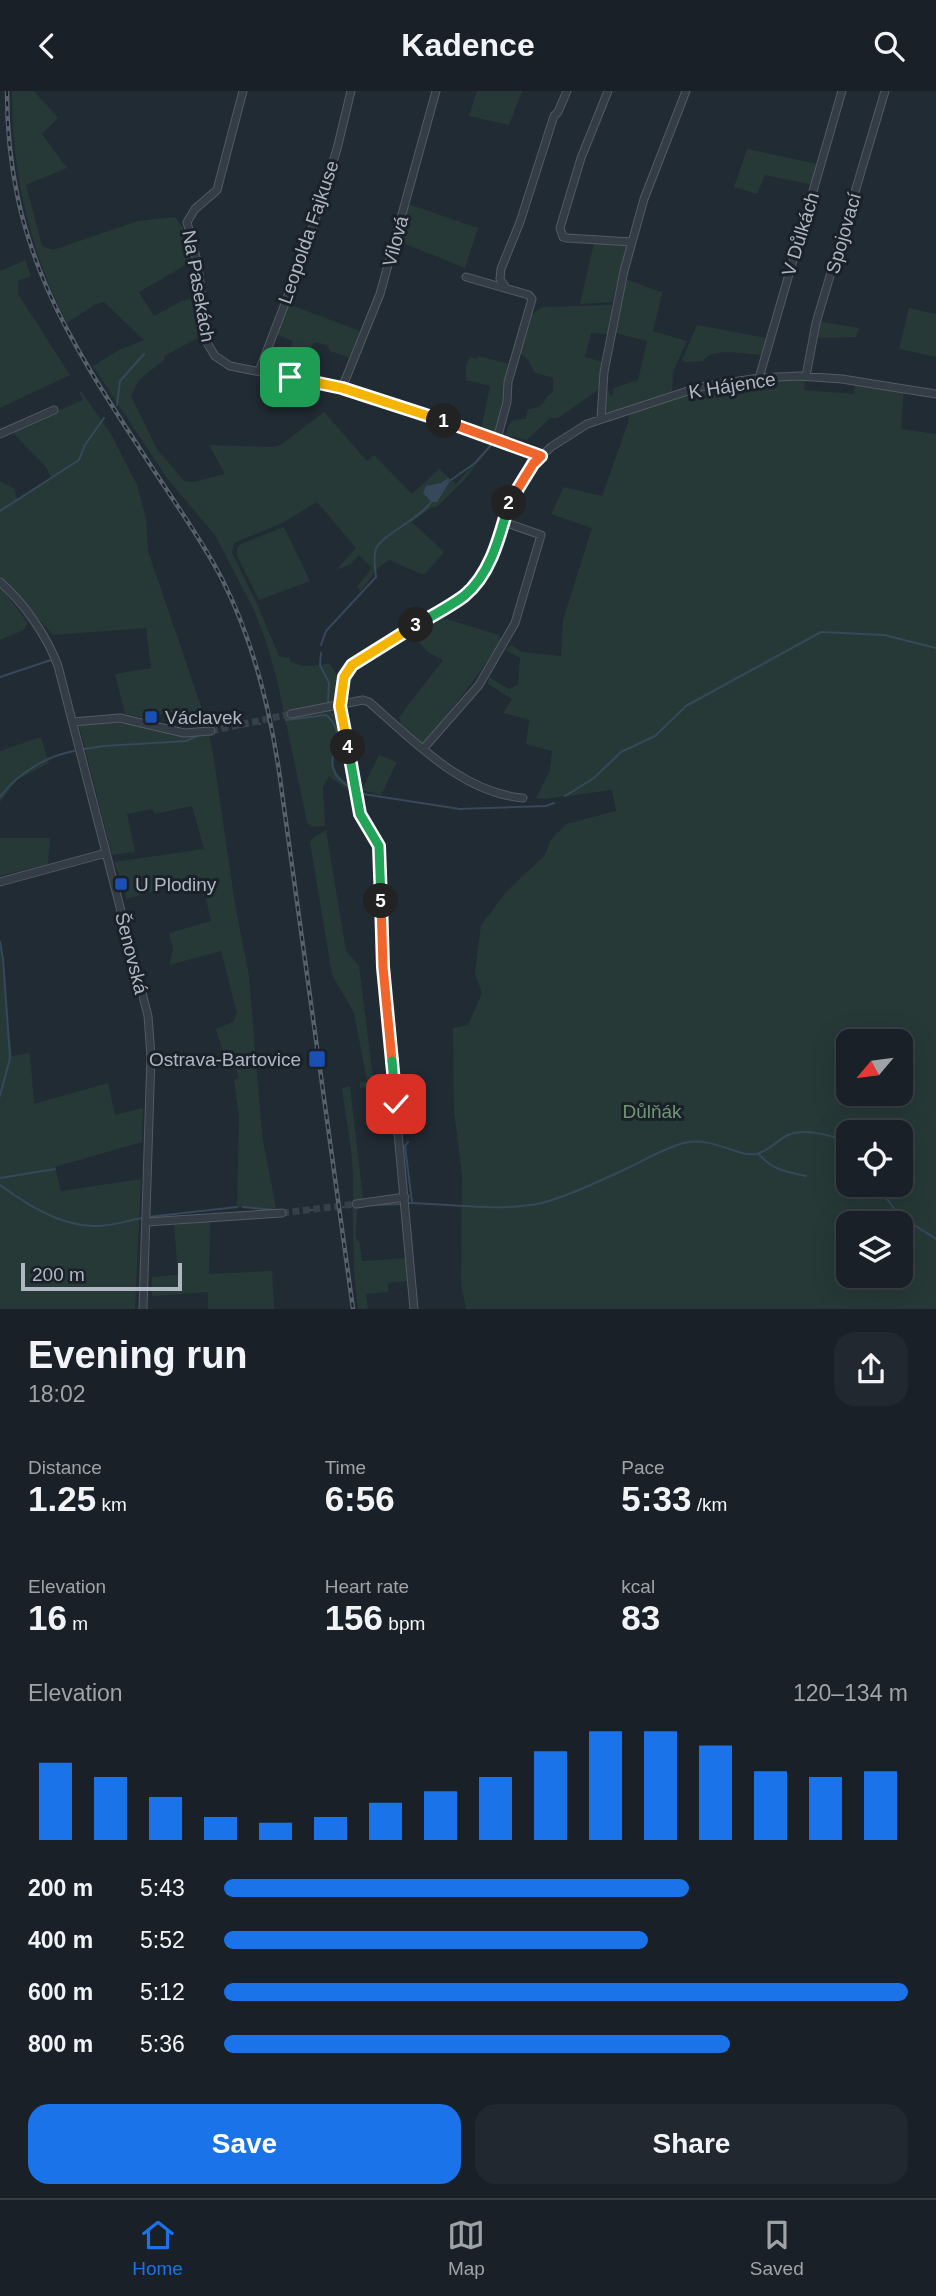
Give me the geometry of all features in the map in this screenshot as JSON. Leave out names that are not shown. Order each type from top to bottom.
[{"type":"street","name":"Na Pasekách","points":[[243,91],[217,190],[190,214],[187,222],[198,265],[205,330],[210,349],[215,356],[230,366],[342,388],[541,456]]},
{"type":"street","name":"Leopolda Fajkuse","points":[[259,371],[306,249],[337,149],[351,91]]},
{"type":"street","name":"Vilová","points":[[342,388],[380,293],[436,91]]},
{"type":"street","points":[[488,283],[499,275],[520,222],[554,116],[566,91]]},
{"type":"street","points":[[608,91],[581,158],[560,228],[563,237],[567,238],[632,242]]},
{"type":"street","points":[[601,418],[604,372],[632,242],[648,189],[686,91]]},
{"type":"street","name":"V Důlkách","points":[[759,378],[842,91]]},
{"type":"street","name":"Spojovací","points":[[806,376],[814,331],[885,91]]},
{"type":"street","points":[[499,275],[506,288]]},
{"type":"street","points":[[466,277],[529,295],[532,302],[508,382],[507,402],[497,439]]},
{"type":"street","name":"K Hájence","points":[[541,456],[575,431],[601,418],[700,387],[759,378],[806,376],[936,394]]},
{"type":"street","points":[[0,434],[54,410]]},
{"type":"street","points":[[414,1309],[383,967],[379,846],[360,814],[332,707],[352,665],[464,596],[476,584],[496,547],[511,497],[541,456]]},
{"type":"street","points":[[423,749],[479,685],[515,623],[541,535],[504,522]]},
{"type":"street","name":"Šenovská","points":[[0,582],[19,603],[54,656],[140,980],[150,1032],[143,1309]]},
{"type":"street","points":[[291,714],[363,700],[369,702],[449,769],[480,785],[511,797],[523,798]]},
{"type":"street","points":[[73,722],[120,718],[179,733],[211,731]]},
{"type":"street","points":[[0,882],[106,853]]},
{"type":"street","points":[[356,1204],[405,1197]]},
{"type":"street","points":[[146,1222],[282,1213]]},
{"type":"green space","points":[[12,91],[34,91],[58,118],[42,134],[67,168],[26,185],[42,246],[53,250],[138,221],[175,217],[186,232],[193,261],[139,292],[154,316],[182,301],[194,298],[199,301],[202,332],[200,337],[164,356],[165,359],[139,380],[131,396],[157,449],[184,481],[193,482],[225,474],[209,445],[281,445],[324,412],[367,461],[374,455],[412,494],[439,469],[456,484],[485,450],[487,451],[464,480],[437,507],[431,508],[412,522],[444,552],[424,575],[389,560],[378,568],[361,591],[357,587],[372,568],[359,555],[351,564],[336,570],[356,548],[317,502],[282,523],[234,543],[232,553],[279,656],[290,658],[290,661],[301,665],[330,664],[338,678],[338,693],[333,703],[296,709],[297,716],[328,709],[338,718],[341,728],[334,767],[340,776],[352,785],[354,795],[329,776],[323,787],[325,826],[312,827],[307,822],[277,680],[253,608],[215,535],[166,477],[93,366],[119,350],[144,340],[104,302],[94,305],[67,323],[42,267],[19,181]]},
{"type":"green space","points":[[477,91],[522,91],[509,125],[469,116]]},
{"type":"green space","points":[[747,149],[818,164],[813,185],[765,175],[757,194],[734,187]]},
{"type":"green space","points":[[408,204],[478,228],[465,268],[398,241],[401,228],[404,228],[402,225]]},
{"type":"green space","points":[[594,243],[627,246],[612,302],[580,304]]},
{"type":"green space","points":[[25,260],[31,276],[18,281],[18,294],[70,375],[0,408],[0,271]]},
{"type":"green space","points":[[625,279],[661,292],[663,290],[653,331],[687,341],[673,372],[672,394],[605,413],[604,392],[608,390],[612,396],[614,388],[638,380],[647,341],[615,333]]},
{"type":"green space","points":[[288,304],[360,331],[350,358],[330,351],[327,345],[315,342],[307,353],[290,349],[293,341],[276,334]]},
{"type":"green space","points":[[612,305],[608,334],[591,333],[585,357],[603,362],[598,390],[558,418],[550,418],[527,440],[506,435],[512,422],[526,419],[528,409],[540,406],[553,392],[553,378],[534,372],[529,361],[520,352],[531,315],[542,307]]},
{"type":"green space","points":[[909,308],[936,314],[936,357],[899,349]]},
{"type":"green space","points":[[820,318],[823,322],[859,328],[856,337],[814,338]]},
{"type":"green space","points":[[697,325],[766,338],[762,355],[731,352],[708,356],[703,361],[685,362],[682,360]]},
{"type":"green space","points":[[478,356],[510,364],[495,434],[481,430],[490,386],[466,380],[466,366],[470,357],[476,359]]},
{"type":"green space","name":"Důlňák","points":[[806,376],[804,390],[854,394],[855,381],[904,388],[901,429],[936,434],[936,1309],[466,1309],[461,1284],[462,1175],[454,1112],[453,1028],[468,1025],[482,993],[475,973],[481,925],[507,891],[545,855],[550,841],[566,824],[616,811],[612,790],[536,798],[550,770],[552,751],[526,744],[529,720],[503,713],[512,699],[488,684],[489,677],[509,689],[518,685],[520,658],[506,650],[511,645],[522,652],[561,656],[563,620],[592,528],[551,514],[564,487],[602,496],[628,423],[629,411],[700,388]]},
{"type":"green space","points":[[81,391],[111,434],[137,485],[146,518],[148,551],[206,721],[249,976],[262,1135],[276,1208],[237,1207],[239,1117],[234,1080],[239,1078],[233,1060],[225,1059],[216,1029],[233,1022],[237,1013],[221,951],[169,965],[173,949],[169,933],[211,921],[201,877],[126,899],[126,884],[122,884],[114,862],[204,849],[192,806],[155,814],[152,809],[127,814],[135,852],[112,855],[79,725],[120,721],[192,737],[196,727],[192,715],[183,711],[141,717],[125,714],[115,674],[151,668],[146,628],[53,635],[0,576],[0,481],[15,489],[17,500],[51,478],[46,467],[11,431],[83,400],[79,392]]},
{"type":"green space","points":[[284,527],[310,581],[259,600],[237,556],[237,548]]},
{"type":"green space","points":[[0,586],[28,623],[24,630],[0,640]]},
{"type":"green space","points":[[443,618],[499,635],[501,640],[428,740],[421,743],[400,724],[399,717],[443,660],[429,653],[411,634],[424,625]]},
{"type":"green space","points":[[41,737],[49,763],[17,780],[0,802],[0,751]]},
{"type":"green space","points":[[379,755],[397,762],[381,795],[362,790]]},
{"type":"green space","points":[[326,830],[346,951],[359,966],[374,1086],[360,1088],[360,1083],[367,1081],[354,1013],[332,975],[310,842]]},
{"type":"green space","points":[[0,838],[50,838],[48,864],[0,876]]},
{"type":"green space","points":[[0,942],[12,1056],[30,1053],[34,1104],[108,1083],[115,1115],[143,1108],[142,1142],[55,1167],[61,1191],[141,1179],[135,1309],[0,1309]]},
{"type":"green space","points":[[350,1086],[364,1208],[357,1209],[356,1237],[360,1244],[362,1261],[407,1258],[409,1281],[388,1283],[388,1292],[366,1294],[368,1309],[358,1309],[355,1276],[353,1168],[342,1088]]},
{"type":"green space","points":[[210,1221],[209,1274],[272,1271],[274,1309],[208,1309],[208,1292],[152,1296],[152,1277],[178,1275],[174,1225]]},
{"type":"water","points":[[448,478],[450,481],[437,502],[432,502],[423,493],[426,486],[441,483]]},
{"type":"waterway","points":[[117,405],[120,381],[144,354]]},
{"type":"waterway","points":[[0,511],[79,460],[85,445],[104,418]]},
{"type":"waterway","points":[[451,480],[475,463],[492,444]]},
{"type":"waterway","points":[[321,645],[326,631],[376,577],[375,555],[379,544],[431,502]]},
{"type":"waterway","points":[[565,796],[594,778],[621,752],[655,736],[686,706],[821,632],[884,635],[936,648]]},
{"type":"waterway","points":[[321,653],[320,665],[329,683],[328,702]]},
{"type":"waterway","points":[[0,677],[51,660]]},
{"type":"waterway","points":[[286,720],[326,715],[334,724],[337,733],[332,761],[334,770],[340,780],[354,790]]},
{"type":"waterway","points":[[238,727],[244,726]]},
{"type":"waterway","points":[[84,749],[186,741],[199,735]]},
{"type":"waterway","points":[[0,797],[33,767],[63,753],[74,751]]},
{"type":"waterway","points":[[363,794],[460,809],[546,806],[554,803]]},
{"type":"waterway","points":[[0,942],[10,1058],[0,1096]]},
{"type":"waterway","points":[[409,1203],[526,1206],[562,1197],[684,1143],[705,1142],[740,1153],[756,1154],[795,1133],[810,1132],[836,1137]]},
{"type":"waterway","points":[[408,1142],[405,1146],[412,1202]]},
{"type":"waterway","points":[[759,1154],[775,1167],[806,1176]]},
{"type":"waterway","points":[[0,1178],[55,1169]]},
{"type":"waterway","points":[[0,1185],[56,1218],[80,1225],[111,1225],[142,1218]]},
{"type":"waterway","points":[[885,1197],[900,1216],[936,1239]]},
{"type":"waterway","points":[[374,1205],[403,1204]]},
{"type":"waterway","points":[[148,1217],[237,1207]]},
{"type":"waterway","points":[[243,1207],[277,1210]]},
{"type":"waterway","points":[[305,1210],[316,1210]]},
{"type":"tunnel","points":[[211,731],[291,714]]},
{"type":"tunnel","points":[[282,1213],[356,1204]]},
{"type":"railway","points":[[7,91],[10,149],[18,201],[32,249],[50,295],[98,383],[215,565],[243,625],[258,673],[279,771],[353,1309]]},
{"type":"place","name":"Václavek","points":[[151,717]]},
{"type":"place","name":"U Plodiny","points":[[121,884]]},
{"type":"place","name":"Ostrava-Bartovice","points":[[317,1059]]},
{"type":"route","points":[[290,377],[342,388],[541,456],[511,497],[496,547],[476,584],[464,596],[352,665],[344,677],[340,706],[360,814],[379,846],[383,967],[396,1104]]}]
